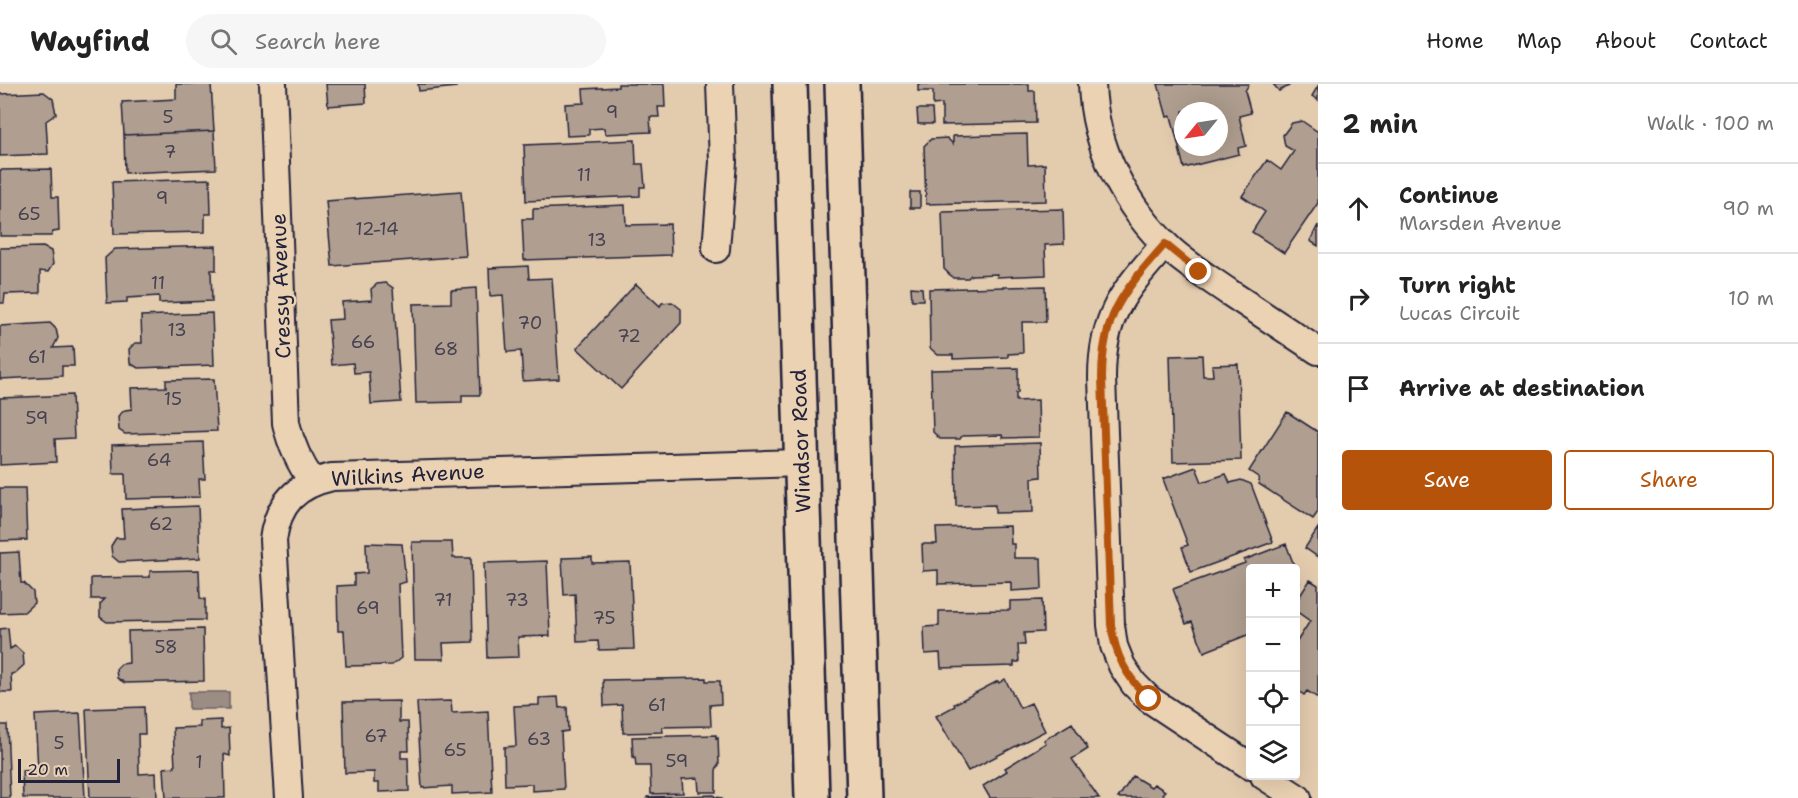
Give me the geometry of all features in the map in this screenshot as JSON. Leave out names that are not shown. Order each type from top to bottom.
[{"type":"main road","name":"Windsor Road","points":[[790,84],[812,798]]},
{"type":"main road","points":[[842,84],[864,798]]},
{"type":"street","name":"Cressy Avenue","points":[[273,84],[286,423],[291,444],[302,468],[313,482]]},
{"type":"street","points":[[716,249],[723,162],[720,84]]},
{"type":"street","points":[[1092,84],[1104,147],[1115,174],[1149,227],[1165,244],[1199,272],[1318,351]]},
{"type":"street","points":[[1165,244],[1121,298],[1110,320],[1104,344],[1102,378],[1111,625],[1114,646],[1122,666],[1134,684],[1149,699],[1246,763]]},
{"type":"street","name":"Wilkins Avenue","points":[[289,798],[273,540],[279,513],[299,489],[332,477],[801,463]]},
{"type":"street","points":[[1270,780],[1298,798]]},
{"type":"shaded area","points":[[189,692],[229,692],[229,709],[189,709]]},
{"type":"building","points":[[176,84],[211,84],[214,131],[124,135],[122,102],[176,99]]},
{"type":"building","points":[[326,84],[365,84],[366,103],[328,106]]},
{"type":"building","points":[[418,84],[455,84],[456,87],[419,91]]},
{"type":"building","points":[[618,84],[664,84],[665,107],[658,107],[659,117],[650,117],[651,132],[605,134],[604,128],[589,129],[589,135],[567,136],[565,104],[584,103],[583,89],[618,87]]},
{"type":"building","points":[[918,84],[1029,84],[1029,91],[1035,91],[1036,123],[942,125],[942,104],[933,105],[933,91],[918,91]]},
{"type":"building","points":[[1158,84],[1249,84],[1245,91],[1251,113],[1239,116],[1246,146],[1238,148],[1239,154],[1184,168],[1181,156],[1228,156],[1228,102],[1174,102],[1174,128],[1171,116],[1167,117]]},
{"type":"building","points":[[1273,84],[1288,84],[1289,86],[1279,91]]},
{"type":"building","points":[[1318,86],[1318,100],[1312,96]]},
{"type":"building","points":[[44,92],[53,99],[56,114],[46,121],[48,154],[0,156],[0,94]]},
{"type":"building","points":[[917,109],[932,109],[933,124],[918,124]]},
{"type":"building","points":[[1302,121],[1318,132],[1318,203],[1284,253],[1252,232],[1265,212],[1242,196],[1267,160],[1281,170],[1294,151],[1285,146],[1283,135],[1292,123]]},
{"type":"building","points":[[214,131],[216,169],[125,173],[124,135]]},
{"type":"building","points":[[1027,134],[1028,165],[1045,164],[1046,201],[926,204],[924,146],[931,139],[947,138],[953,144],[953,136]]},
{"type":"building","points":[[635,140],[636,164],[643,164],[645,187],[640,187],[640,196],[526,201],[524,145]]},
{"type":"building","points":[[51,169],[52,197],[58,197],[59,231],[53,232],[51,236],[0,236],[0,170]]},
{"type":"building","points":[[210,179],[211,214],[205,214],[205,232],[114,234],[112,182]]},
{"type":"building","points":[[461,191],[466,256],[332,266],[326,201]]},
{"type":"building","points":[[910,192],[920,192],[920,208],[910,208]]},
{"type":"building","points":[[625,205],[626,225],[670,224],[671,255],[524,260],[522,219],[533,219],[533,209]]},
{"type":"building","points":[[1063,209],[1064,244],[1045,245],[1046,275],[997,277],[997,274],[953,278],[944,269],[942,212]]},
{"type":"building","points":[[1318,225],[1318,246],[1310,241]]},
{"type":"building","points":[[216,246],[216,270],[211,270],[212,301],[159,303],[159,296],[127,298],[127,302],[107,303],[105,258],[115,249]]},
{"type":"building","points":[[43,247],[51,251],[53,264],[48,272],[40,271],[40,293],[5,294],[4,303],[0,303],[0,248]]},
{"type":"building","points":[[528,266],[529,279],[552,278],[559,379],[523,381],[521,351],[507,352],[503,295],[490,296],[489,268]]},
{"type":"building","points":[[386,283],[393,288],[401,402],[371,404],[369,372],[354,373],[353,363],[332,365],[328,320],[343,319],[342,302],[372,300],[371,289],[377,284]]},
{"type":"building","points":[[636,284],[660,306],[662,303],[672,302],[681,309],[681,323],[621,389],[577,348]]},
{"type":"building","points":[[1045,286],[1046,322],[1022,322],[1023,353],[1008,354],[1008,357],[953,359],[953,355],[938,355],[930,348],[929,289]]},
{"type":"building","points":[[911,287],[922,288],[923,300],[912,300]]},
{"type":"building","points":[[476,288],[480,395],[462,395],[462,402],[416,403],[413,304],[451,303],[451,290]]},
{"type":"building","points":[[212,313],[214,365],[138,368],[130,363],[129,349],[135,343],[142,343],[141,316]]},
{"type":"building","points":[[50,323],[56,329],[58,338],[53,348],[73,347],[74,366],[62,366],[62,376],[0,379],[0,326]]},
{"type":"building","points":[[1202,355],[1203,376],[1213,376],[1212,365],[1238,364],[1241,460],[1173,462],[1170,356]]},
{"type":"building","points":[[1018,368],[1016,401],[1038,400],[1039,437],[1003,438],[1002,435],[940,439],[933,432],[931,370]]},
{"type":"building","points":[[214,379],[217,431],[125,434],[119,430],[118,416],[125,410],[132,409],[131,388],[166,387],[166,380]]},
{"type":"building","points":[[72,395],[74,438],[55,439],[56,462],[0,465],[0,398]]},
{"type":"building","points":[[1287,412],[1318,432],[1318,512],[1313,519],[1259,484],[1258,477],[1249,471]]},
{"type":"building","points":[[203,442],[205,479],[199,479],[200,497],[126,499],[125,474],[113,474],[112,445]]},
{"type":"building","points":[[1040,443],[1041,477],[1032,478],[1033,512],[995,513],[995,505],[956,506],[955,446]]},
{"type":"building","points":[[1196,467],[1202,482],[1226,474],[1230,483],[1241,480],[1251,484],[1273,542],[1191,572],[1182,547],[1188,545],[1163,479]]},
{"type":"building","points":[[0,488],[25,488],[27,540],[0,541]]},
{"type":"building","points":[[198,506],[200,558],[119,562],[112,556],[111,546],[116,538],[124,538],[122,509]]},
{"type":"building","points":[[1010,526],[1014,558],[1041,558],[1042,589],[1011,591],[1011,582],[938,584],[938,570],[923,571],[922,544],[937,544],[936,528]]},
{"type":"building","points":[[1318,528],[1318,557],[1305,548]]},
{"type":"building","points":[[412,542],[452,542],[453,558],[471,558],[473,642],[443,643],[444,659],[415,659]]},
{"type":"building","points":[[366,543],[402,544],[406,582],[398,584],[401,658],[392,665],[346,666],[344,631],[338,631],[337,586],[354,585],[354,574],[367,573]]},
{"type":"building","points":[[1286,544],[1294,564],[1246,564],[1246,636],[1204,652],[1192,622],[1186,624],[1173,589],[1245,563],[1244,560]]},
{"type":"building","points":[[19,552],[21,583],[33,592],[34,603],[24,612],[0,613],[0,553]]},
{"type":"building","points":[[592,557],[592,563],[630,562],[634,649],[599,650],[598,641],[577,642],[575,594],[564,595],[562,558]]},
{"type":"building","points":[[547,561],[550,636],[518,637],[519,657],[487,658],[484,563]]},
{"type":"building","points":[[199,570],[200,598],[205,599],[205,620],[107,622],[100,617],[100,604],[105,599],[91,599],[91,578],[150,577],[150,571]]},
{"type":"building","points":[[1310,580],[1318,585],[1318,698],[1307,691],[1304,695],[1300,692],[1300,637],[1310,621],[1300,614],[1300,596]]},
{"type":"building","points":[[1042,600],[1043,632],[1024,633],[1025,645],[1018,645],[1019,662],[1014,662],[1014,666],[941,668],[940,653],[925,654],[924,627],[939,626],[939,611],[1010,610],[1010,601]]},
{"type":"building","points":[[8,628],[10,649],[15,646],[23,653],[24,665],[11,674],[12,692],[0,692],[0,629]]},
{"type":"building","points":[[203,629],[204,681],[125,683],[117,678],[116,669],[121,664],[129,663],[128,631]]},
{"type":"building","points":[[706,678],[706,681],[720,681],[721,704],[710,705],[711,726],[662,727],[663,732],[623,733],[622,705],[604,706],[603,680]]},
{"type":"building","points":[[1005,679],[1020,708],[1031,703],[1045,731],[968,771],[936,716],[955,706],[954,704]]},
{"type":"building","points":[[558,697],[559,708],[567,707],[568,731],[561,732],[564,789],[532,791],[532,784],[505,785],[504,747],[516,746],[514,706],[539,705],[539,698]]},
{"type":"building","points":[[399,701],[399,722],[408,722],[409,751],[401,751],[401,758],[408,758],[409,791],[379,792],[379,783],[374,783],[374,772],[345,773],[343,702]]},
{"type":"building","points":[[451,701],[452,713],[488,711],[492,792],[452,794],[452,786],[422,788],[417,702]]},
{"type":"building","points":[[144,707],[145,734],[138,734],[139,774],[156,773],[157,798],[90,798],[86,709]]},
{"type":"building","points":[[80,713],[85,798],[23,798],[22,771],[38,770],[35,715]]},
{"type":"building","points":[[221,720],[221,729],[229,728],[230,756],[224,754],[225,798],[166,798],[164,768],[175,767],[173,728],[200,727],[199,721]]},
{"type":"building","points":[[1072,723],[1088,749],[1072,759],[1099,798],[990,798],[983,786],[1007,771],[1005,768],[1046,743],[1044,740]]},
{"type":"building","points":[[0,725],[7,725],[10,798],[0,798]]},
{"type":"building","points":[[716,735],[719,766],[716,771],[716,792],[699,792],[698,778],[682,779],[683,793],[651,794],[650,766],[636,766],[632,737]]},
{"type":"building","points":[[1133,776],[1151,787],[1154,784],[1165,791],[1162,794],[1168,798],[1118,798]]},
{"type":"building","points":[[714,795],[723,798],[647,798],[647,797]]},
{"type":"route","points":[[1149,699],[1134,684],[1122,666],[1114,646],[1111,625],[1102,361],[1110,320],[1121,298],[1165,244],[1199,272]]}]
